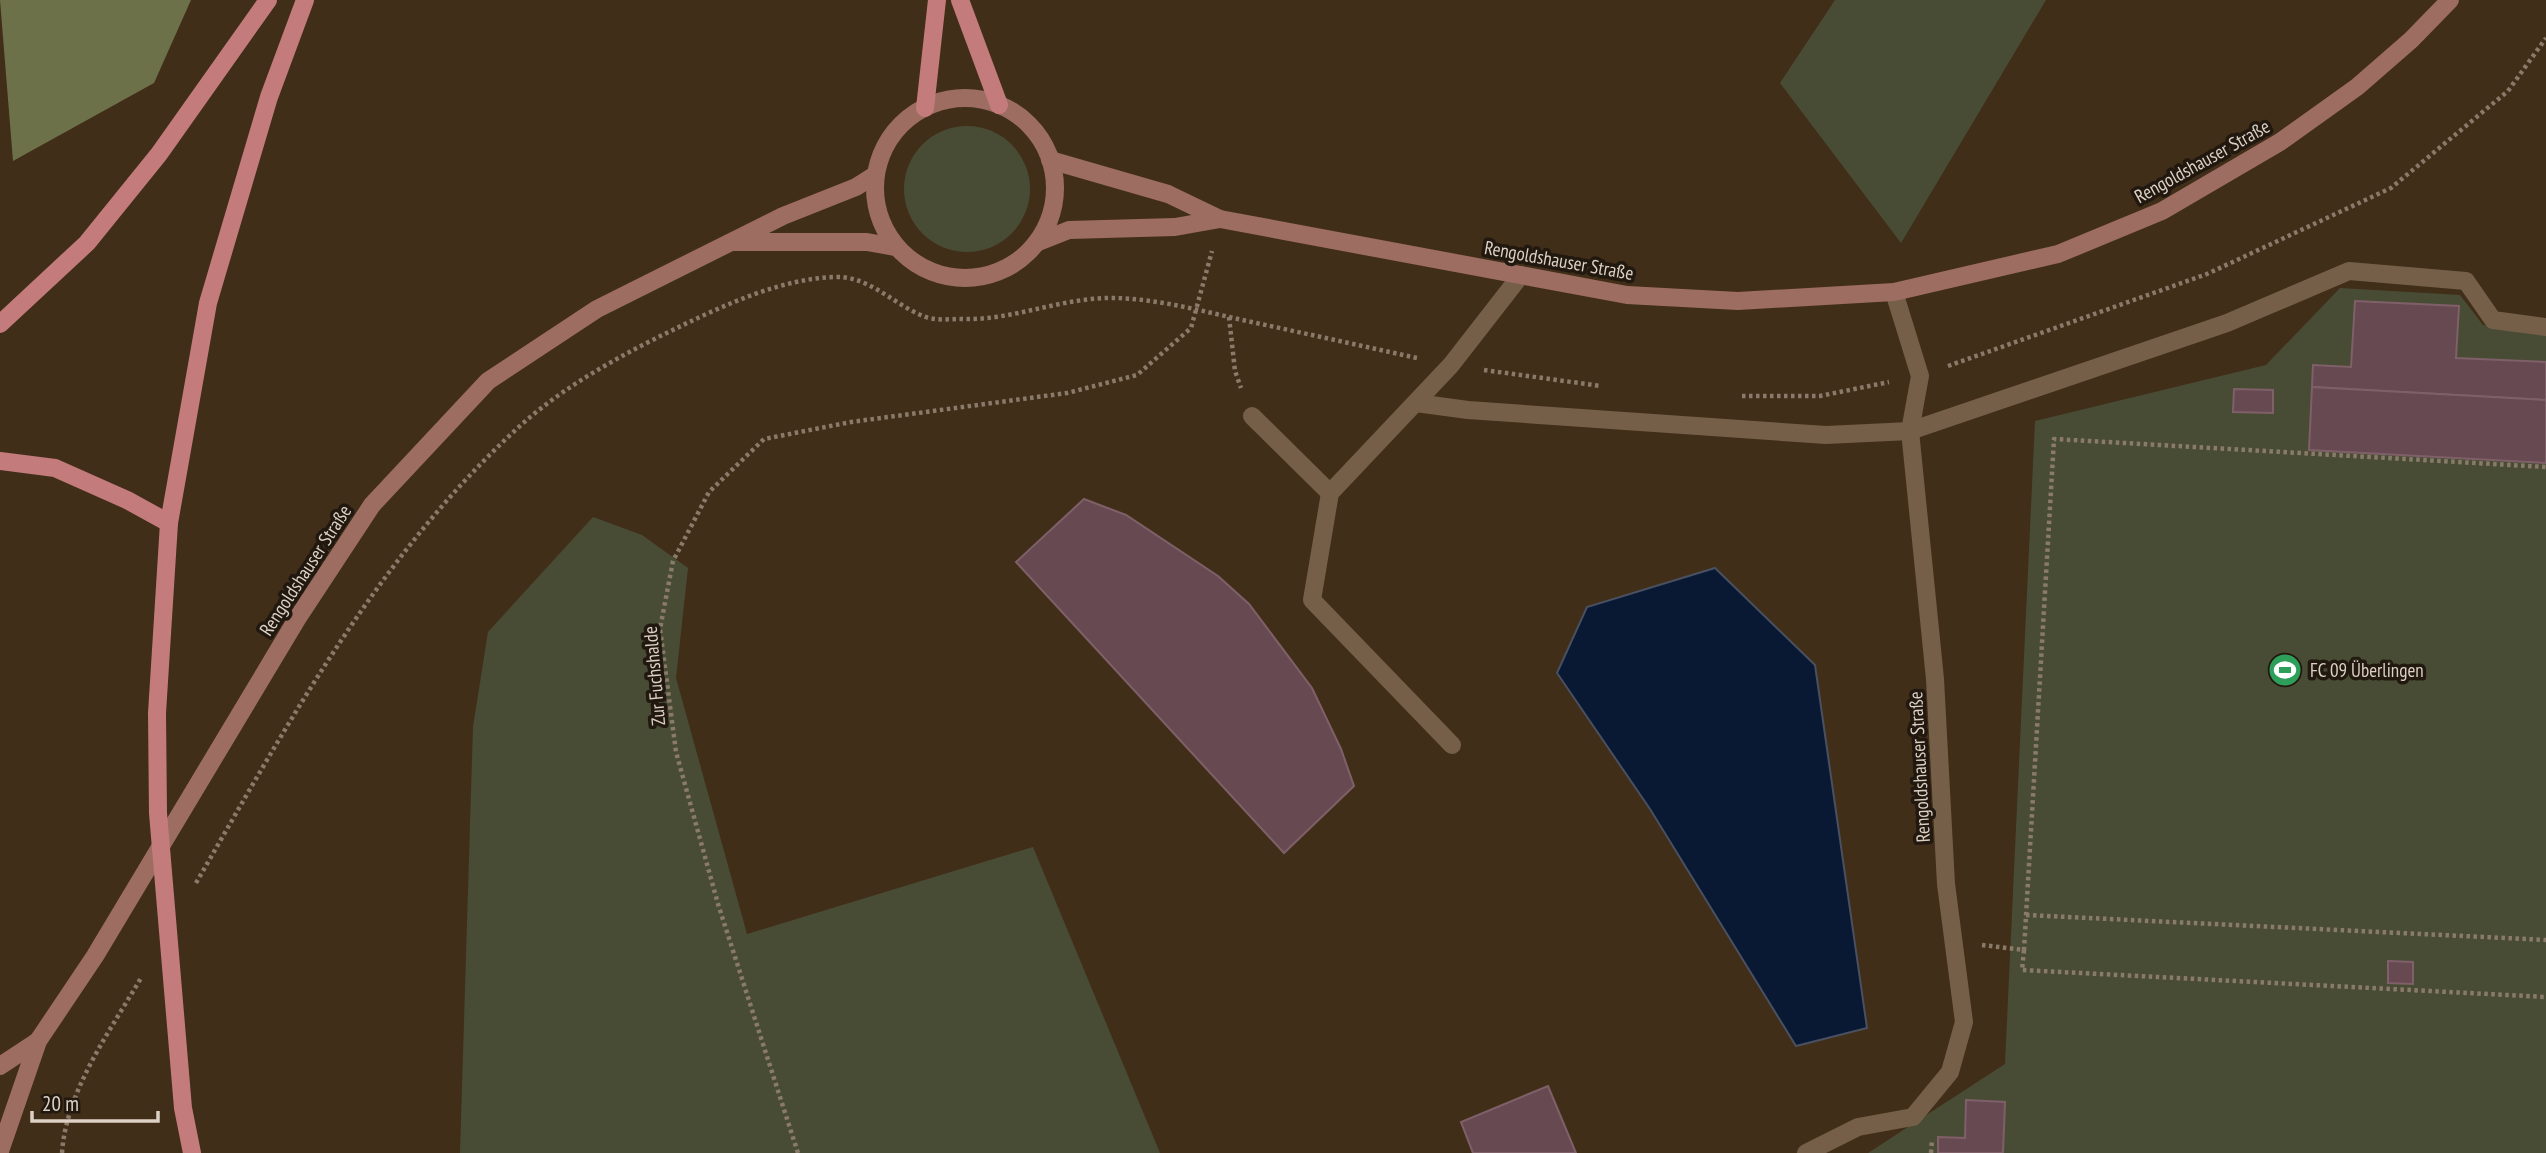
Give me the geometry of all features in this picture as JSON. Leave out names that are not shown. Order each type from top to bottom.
[{"type":"main road","points":[[0,324],[87,243],[159,154],[268,0]]},
{"type":"main road","points":[[192,1153],[183,1108],[158,813],[157,713],[169,523],[208,303],[269,97],[305,0]]},
{"type":"main road","points":[[925,107],[937,0]]},
{"type":"main road","points":[[960,0],[999,105]]},
{"type":"main road","points":[[0,461],[55,468],[127,500],[169,523]]},
{"type":"street","name":"Rengoldshauser Straße","points":[[1050,160],[1168,194],[1220,219],[1627,295],[1738,301],[1894,292],[2059,254],[2162,211],[2280,142],[2357,87],[2411,40],[2450,0]]},
{"type":"street","name":"Rengoldshauser Straße","points":[[962,98],[999,105],[1031,127],[1050,160],[1055,189],[1050,218],[1036,243],[1020,260],[1000,271],[978,278],[955,278],[933,273],[912,262],[895,247],[877,213],[875,175],[881,154],[891,135],[906,119],[925,107],[962,98]]},
{"type":"street","name":"Rengoldshauser Straße","points":[[0,1151],[38,1041],[95,956],[290,630],[372,505],[488,382],[597,309],[731,242],[875,175]]},
{"type":"street","name":"Rengoldshauser Straße","points":[[1036,243],[1069,230],[1175,227],[1220,219]]},
{"type":"street","name":"Rengoldshauser Straße","points":[[731,242],[867,242],[895,247]]},
{"type":"street","name":"Rengoldshauser Straße","points":[[0,1066],[38,1041]]},
{"type":"lane","points":[[1416,402],[1468,410],[1826,435],[1910,431],[2227,323],[2349,271],[2466,281],[2493,320],[2546,327]]},
{"type":"lane","points":[[1451,745],[1312,600],[1330,493],[1451,365],[1521,275]]},
{"type":"lane","name":"Rengoldshauser Straße","points":[[1807,1153],[1858,1127],[1913,1116],[1950,1072],[1964,1022],[1946,884],[1935,679],[1910,431],[1920,376],[1894,292]]},
{"type":"lane","points":[[1252,416],[1330,493]]},
{"type":"path","points":[[1948,366],[2207,274],[2391,188],[2508,91],[2546,38]]},
{"type":"path","name":"Zur Fuchshalde","points":[[798,1153],[718,904],[676,752],[660,629],[673,561],[709,492],[764,439],[852,422],[1067,393],[1137,375],[1191,328],[1198,310],[1220,219]]},
{"type":"path","points":[[193,887],[331,652],[388,571],[445,502],[523,424],[585,378],[654,339],[730,303],[804,281],[834,276],[856,277],[900,305],[928,318],[988,320],[1054,303],[1112,298],[1198,310],[1451,365],[1610,387]]},
{"type":"path","points":[[1229,317],[1235,371],[1252,416]]},
{"type":"path","points":[[1729,395],[1820,396],[1890,382]]},
{"type":"path","points":[[2546,467],[2054,439],[2022,970],[2546,997]]},
{"type":"path","points":[[2026,915],[2546,940]]},
{"type":"path","points":[[1954,943],[2024,950]]},
{"type":"path","points":[[62,1153],[63,1140],[81,1085],[147,967]]},
{"type":"green space","points":[[0,0],[191,0],[154,83],[13,161]]},
{"type":"green space","points":[[1835,0],[2046,0],[1901,243],[1780,83]]},
{"type":"green space","points":[[967,126],[991,130],[1012,144],[1026,165],[1030,189],[1026,213],[1012,234],[991,248],[967,252],[943,248],[922,234],[908,213],[904,189],[908,165],[922,144],[943,130]]},
{"type":"green space","name":"FC 09 Überlingen","points":[[2340,288],[2460,295],[2483,325],[2546,335],[2546,1153],[1868,1153],[2005,1064],[2035,421],[2266,365]]},
{"type":"green space","points":[[593,517],[642,535],[688,568],[676,678],[747,934],[1033,847],[1160,1153],[460,1153],[473,727],[488,632]]},
{"type":"water","points":[[1715,568],[1815,665],[1867,1028],[1796,1046],[1650,809],[1557,673],[1587,607]]},
{"type":"building","points":[[2355,301],[2459,306],[2456,358],[2546,362],[2546,400],[2312,387],[2313,365],[2351,367]]},
{"type":"building","points":[[2312,387],[2546,400],[2546,463],[2309,450]]},
{"type":"building","points":[[2234,389],[2273,390],[2273,413],[2233,412]]},
{"type":"building","points":[[1084,499],[1126,515],[1218,576],[1249,604],[1312,688],[1341,749],[1354,786],[1284,853],[1016,562]]},
{"type":"building","points":[[2388,961],[2413,962],[2413,984],[2388,983]]},
{"type":"building","points":[[1548,1086],[1576,1153],[1473,1153],[1461,1122]]},
{"type":"building","points":[[1966,1100],[2005,1102],[2003,1153],[1938,1153],[1938,1137],[1965,1138]]},
{"type":"place","name":"FC 09 Überlingen","points":[[2285,670]]}]
